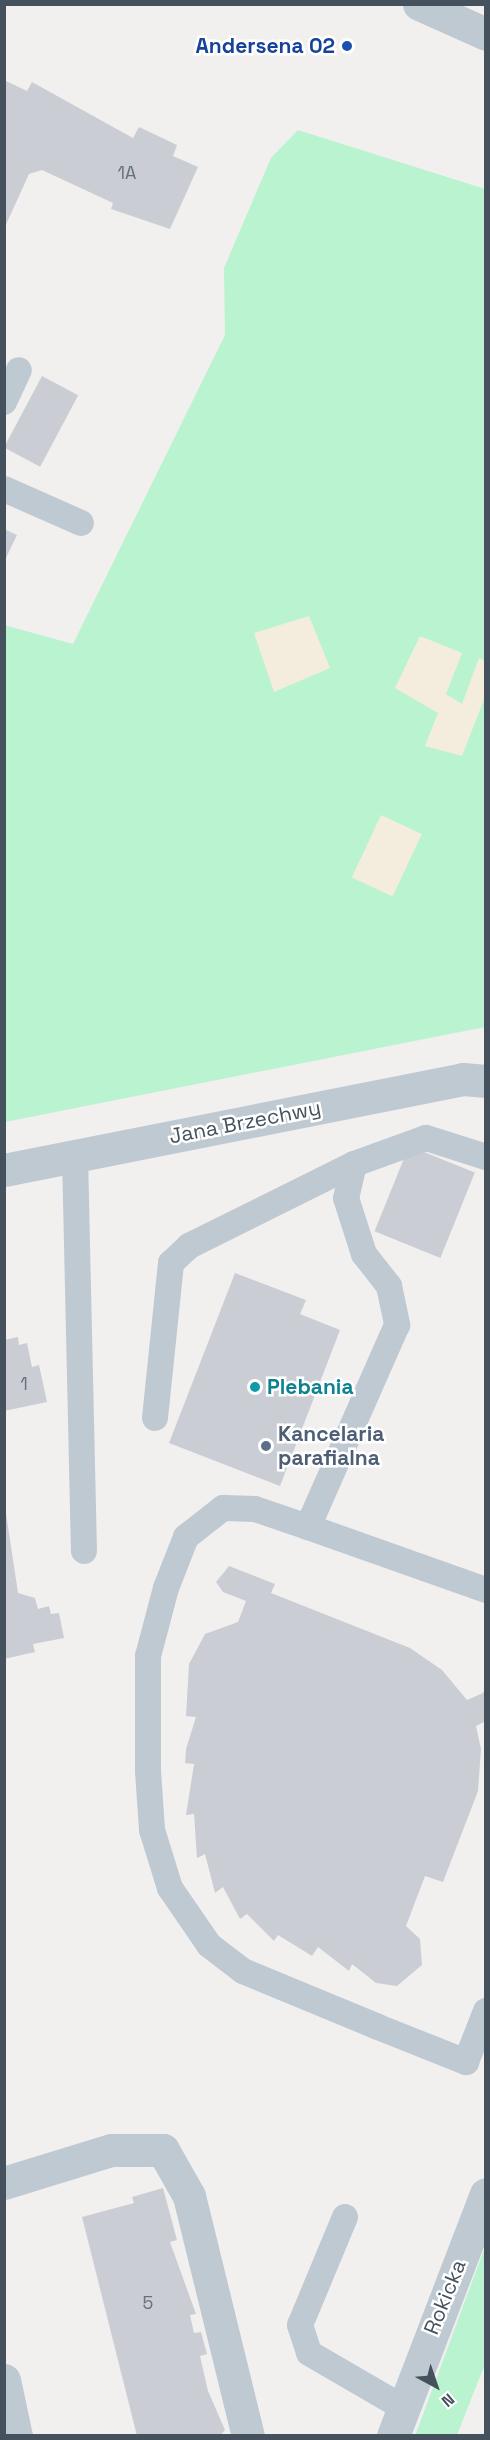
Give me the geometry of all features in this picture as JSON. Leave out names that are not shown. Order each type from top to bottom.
[{"type":"street","points":[[419,4],[486,34]]},
{"type":"street","name":"Jana Brzechwy","points":[[4,1170],[463,1079],[486,1081]]},
{"type":"street","points":[[4,2183],[111,2150],[163,2150],[189,2196],[248,2436]]},
{"type":"street","name":"Rokicka","points":[[398,2421],[486,2194]]},
{"type":"street","points":[[4,2380],[15,2436]]},
{"type":"lane","points":[[4,402],[19,370]]},
{"type":"lane","points":[[4,489],[81,523]]},
{"type":"lane","points":[[155,1418],[171,1263],[189,1246],[354,1164],[426,1138],[486,1157]]},
{"type":"lane","points":[[75,1156],[84,1551]]},
{"type":"lane","points":[[309,1527],[397,1325],[389,1286],[364,1254],[346,1198],[354,1164]]},
{"type":"lane","points":[[486,1590],[255,1509],[223,1508],[186,1537],[166,1588],[148,1656],[148,1771],[152,1830],[170,1888],[209,1945],[243,1971],[466,2062],[486,2011]]},
{"type":"lane","points":[[345,2217],[300,2325],[309,2353],[398,2421]]},
{"type":"green space","points":[[298,130],[485,189],[485,1027],[5,1122],[4,625],[73,644],[225,335],[224,268],[271,158]]},
{"type":"green space","points":[[485,2247],[485,2364],[457,2435],[415,2436]]},
{"type":"sand","points":[[309,616],[330,668],[274,692],[254,633]]},
{"type":"sand","points":[[420,636],[462,653],[446,694],[462,704],[479,658],[485,661],[485,697],[462,756],[425,746],[438,713],[395,688]]},
{"type":"sand","points":[[381,815],[422,834],[393,897],[352,878]]},
{"type":"building","points":[[4,80],[27,91],[32,82],[133,138],[139,127],[177,145],[173,156],[198,167],[170,229],[111,209],[113,203],[42,170],[29,174],[4,229]]},
{"type":"building","points":[[42,376],[78,395],[40,467],[4,447]]},
{"type":"building","points":[[4,529],[17,535],[4,562]]},
{"type":"building","points":[[409,1146],[475,1173],[440,1258],[375,1231]]},
{"type":"building","name":"Plebania","points":[[235,1273],[306,1300],[300,1314],[340,1330],[280,1486],[169,1443]]},
{"type":"building","points":[[18,1337],[19,1345],[27,1343],[32,1367],[39,1365],[47,1402],[4,1411],[4,1340]]},
{"type":"building","points":[[4,1500],[18,1593],[35,1598],[38,1609],[49,1606],[51,1614],[59,1613],[64,1638],[33,1644],[35,1652],[4,1659]]},
{"type":"building","points":[[229,1566],[275,1584],[271,1593],[410,1648],[442,1670],[467,1700],[483,1693],[486,1686],[486,1721],[476,1726],[481,1749],[478,1791],[443,1882],[425,1876],[406,1926],[420,1939],[422,1965],[397,1986],[376,1983],[352,1964],[349,1971],[318,1947],[312,1956],[278,1935],[274,1941],[247,1914],[240,1919],[223,1887],[215,1893],[205,1854],[197,1858],[194,1814],[186,1815],[194,1764],[185,1763],[186,1749],[196,1717],[186,1716],[189,1664],[205,1634],[238,1622],[246,1601],[223,1592],[216,1582]]},
{"type":"building","points":[[163,2188],[177,2240],[170,2242],[196,2314],[190,2315],[194,2333],[201,2332],[207,2354],[200,2356],[208,2391],[225,2430],[220,2436],[137,2436],[82,2217],[134,2203],[132,2197]]},
{"type":"place","name":"Andersena 02","points":[[347,46]]},
{"type":"place","name":"Plebania","points":[[255,1387]]},
{"type":"place","name":"Kancelaria parafialna","points":[[266,1446]]}]
